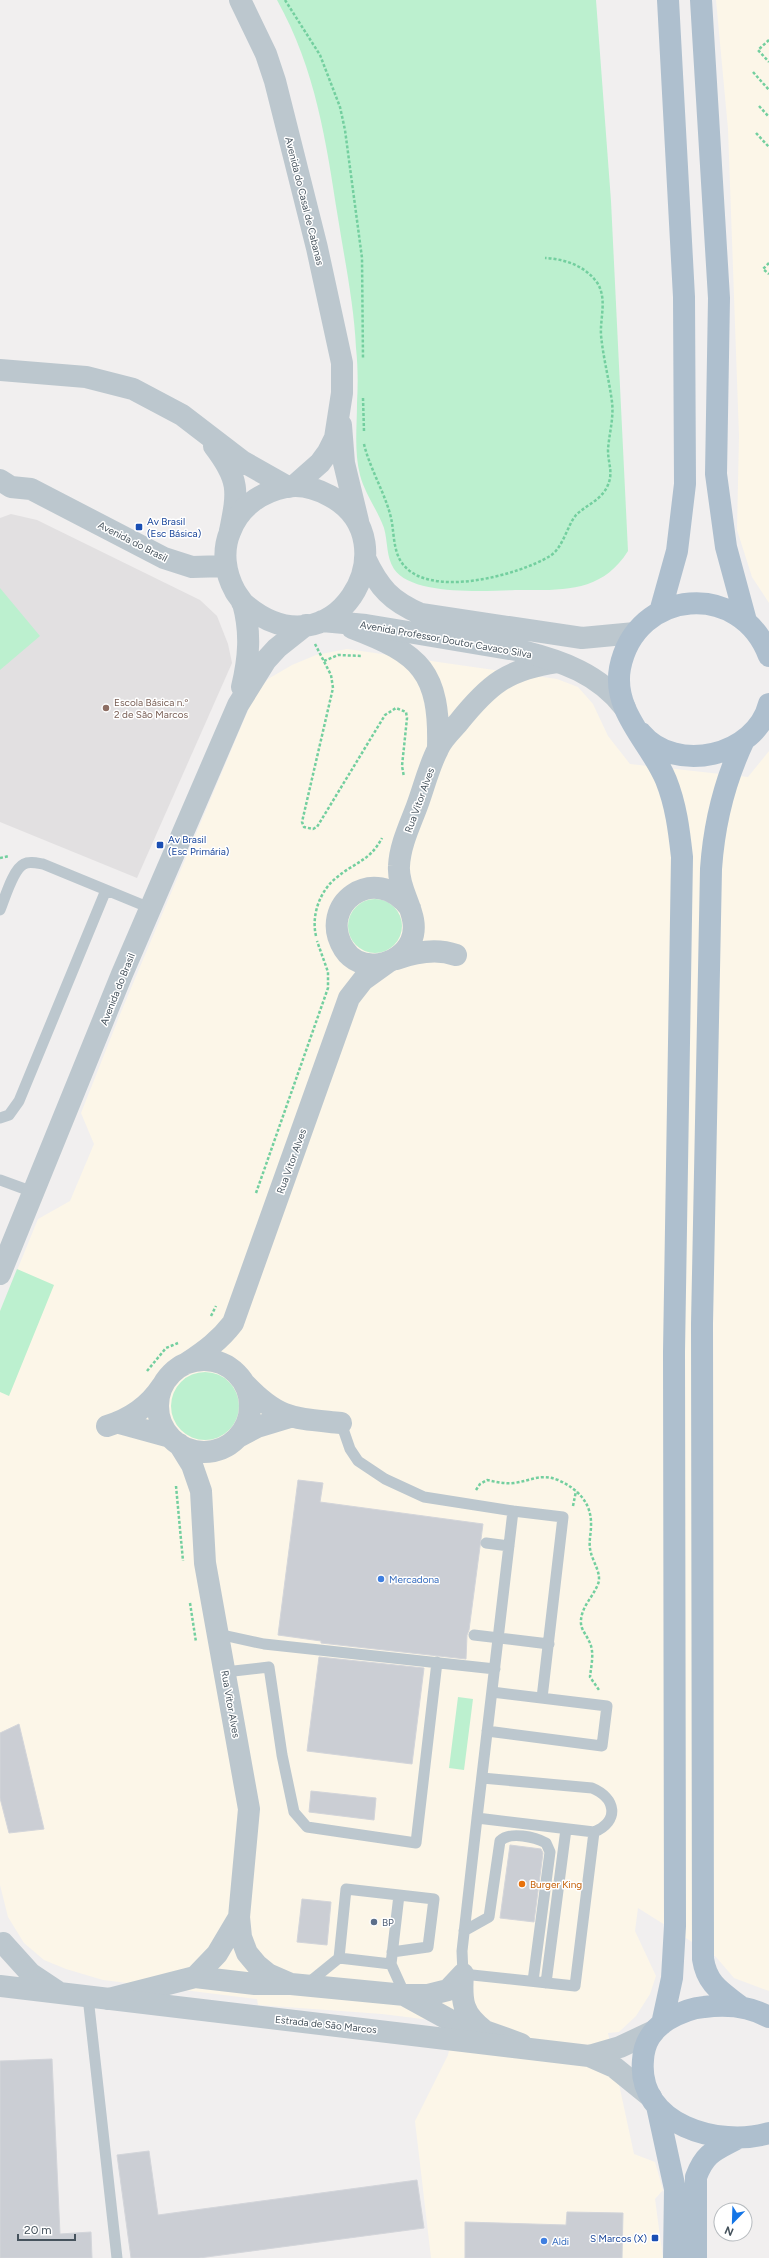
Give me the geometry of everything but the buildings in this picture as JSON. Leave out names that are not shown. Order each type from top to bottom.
[{"type":"main road","points":[[660,612],[677,550],[685,484],[684,297],[668,0]]},
{"type":"main road","points":[[701,0],[719,298],[716,474],[726,548],[746,621]]},
{"type":"main road","points":[[658,2027],[672,1978],[675,1926],[674,1352],[682,857],[675,805],[665,778],[628,714],[620,689],[620,669],[625,650],[635,633],[646,621],[660,612],[681,604],[704,603],[727,608],[746,621],[764,643],[769,656]]},
{"type":"main road","points":[[628,714],[644,736],[662,748],[683,755],[704,756],[725,751],[744,740],[756,729],[769,704]]},
{"type":"main road","points":[[741,2007],[715,1986],[708,1978],[703,1959],[702,1364],[712,848],[722,802],[736,758],[744,740]]},
{"type":"main road","points":[[674,2258],[675,2189],[654,2101],[643,2079],[642,2066],[647,2040],[658,2027],[678,2014],[696,2008],[717,2005],[741,2007],[769,2017]]},
{"type":"main road","points":[[654,2101],[672,2120],[698,2132],[718,2137],[738,2138],[769,2133]]},
{"type":"main road","points":[[696,2258],[696,2177],[700,2166],[708,2154],[738,2138]]},
{"type":"street","name":"Avenida do Casal de Cabanas","points":[[240,0],[266,54],[275,80],[317,248],[342,363],[340,410],[344,463],[361,532]]},
{"type":"street","points":[[0,370],[58,373],[112,383],[133,389],[182,415],[242,461],[291,487]]},
{"type":"street","name":"Avenida do Casal de Cabanas","points":[[291,487],[320,463],[328,452],[334,438],[340,410]]},
{"type":"street","points":[[203,431],[228,464],[234,479],[236,491],[230,532]]},
{"type":"street","name":"Avenida do Brasil","points":[[4,486],[31,489],[164,558],[178,563],[206,568],[226,566],[235,591],[242,602],[248,630],[248,663],[238,705]]},
{"type":"street","points":[[226,566],[226,543],[236,518],[246,506],[259,497],[291,487],[308,488],[334,499],[350,513],[361,532],[365,558],[362,578],[353,596],[339,611],[322,623],[288,626],[271,622],[242,602]]},
{"type":"street","name":"Avenida Professor Doutor Cavaco Silva","points":[[365,558],[375,579],[388,594],[400,605],[421,614],[582,638],[635,633]]},
{"type":"street","name":"Avenida do Brasil","points":[[0,1274],[5,1247],[33,1192],[150,908],[238,705],[266,660],[277,648],[322,623]]},
{"type":"street","name":"Avenida Professor Doutor Cavaco Silva","points":[[322,623],[366,625],[522,651],[557,662],[588,675],[607,687],[628,714]]},
{"type":"street","name":"Rua Vitor Alves","points":[[322,623],[385,640],[403,650],[420,665],[433,688],[437,705],[438,748]]},
{"type":"street","name":"Rua Vitor Alves","points":[[349,998],[363,980],[405,951],[411,941],[414,930],[411,913],[399,879],[400,851],[438,748],[474,702],[501,680],[520,669],[557,662]]},
{"type":"street","name":"Rua Vitor Alves","points":[[298,1985],[268,1974],[257,1965],[247,1953],[241,1937],[239,1917],[249,1809],[205,1563],[201,1491],[190,1459],[164,1428],[159,1412],[159,1396],[163,1385],[177,1368],[210,1348],[223,1336],[233,1323],[349,998],[350,973],[340,942],[337,923],[339,914],[343,904],[381,874],[400,851]]},
{"type":"street","name":"Rua Vitor Alves","points":[[358,892],[377,887],[387,889],[396,893],[411,913]]},
{"type":"street","points":[[340,942],[345,951],[360,962],[374,965],[422,952],[452,954],[426,934],[411,913]]},
{"type":"street","name":"Rua Vitor Alves","points":[[201,1491],[212,1466],[246,1426],[250,1410],[249,1394],[242,1380],[233,1346],[233,1323]]},
{"type":"street","points":[[187,1363],[198,1360],[220,1363],[242,1380],[261,1401],[290,1417]]},
{"type":"street","points":[[163,1385],[150,1402],[134,1414],[113,1424],[175,1440],[200,1452],[211,1451],[236,1439],[257,1426],[290,1417],[341,1423]]},
{"type":"street","name":"Rua Vitor Alves","points":[[195,1977],[217,1954],[239,1917]]},
{"type":"street","points":[[0,1967],[4,1953],[1,1940]]},
{"type":"street","name":"Estrada de São Marcos","points":[[1,1940],[31,1974],[62,1995]]},
{"type":"street","name":"Rua Vitor Alves","points":[[99,1998],[195,1977],[254,1984],[298,1985],[405,1995],[441,1993],[448,1990],[463,1974]]},
{"type":"street","name":"Rua Vitor Alves","points":[[463,1974],[462,1993],[468,2014],[472,2022],[485,2031]]},
{"type":"street","name":"Estrada de São Marcos","points":[[0,1986],[62,1995],[99,1998],[589,2056],[614,2067],[654,2101]]},
{"type":"street","name":"Rua Vitor Alves","points":[[405,1995],[457,2024],[485,2031],[533,2049]]},
{"type":"street","name":"Estrada de São Marcos","points":[[589,2056],[620,2047],[658,2027]]},
{"type":"lane","points":[[0,910],[13,878],[19,868],[25,863],[43,864],[150,908]]},
{"type":"lane","points":[[0,1118],[9,1115],[19,1101],[106,890]]},
{"type":"lane","points":[[0,1180],[33,1192]]},
{"type":"lane","points":[[341,1423],[350,1449],[358,1461],[385,1479],[424,1498],[563,1517],[542,1698]]},
{"type":"lane","points":[[513,1511],[464,1931],[462,1951],[463,1974],[575,1986],[594,1832]]},
{"type":"lane","points":[[486,1543],[509,1546]]},
{"type":"lane","points":[[218,1634],[264,1644],[495,1669]]},
{"type":"lane","points":[[474,1635],[549,1644]]},
{"type":"lane","points":[[225,1672],[269,1666],[282,1754],[294,1812],[307,1827],[416,1843],[437,1662]]},
{"type":"lane","points":[[488,1731],[602,1746],[607,1706],[492,1692]]},
{"type":"lane","points":[[477,1818],[594,1832],[608,1824],[611,1817],[610,1802],[600,1792],[592,1788],[482,1778]]},
{"type":"lane","points":[[546,1983],[566,1829]]},
{"type":"lane","points":[[464,1931],[489,1916],[500,1841],[507,1836],[536,1838],[546,1843],[550,1852],[533,1981]]},
{"type":"lane","points":[[339,1958],[346,1889],[434,1900],[428,1947],[392,1952]]},
{"type":"lane","points":[[398,1895],[391,1964],[405,1995]]},
{"type":"lane","points":[[298,1985],[339,1958],[391,1964]]},
{"type":"lane","points":[[99,1998],[117,2258]]},
{"type":"path","points":[[285,0],[320,55],[340,107],[345,130],[362,258],[363,367]]},
{"type":"path","points":[[769,40],[758,50],[769,62]]},
{"type":"path","points":[[753,72],[769,90]]},
{"type":"path","points":[[759,106],[769,117]]},
{"type":"path","points":[[756,133],[769,147]]},
{"type":"path","points":[[364,440],[367,455],[392,521],[396,552],[402,563],[410,571],[425,578],[452,582],[480,581],[508,573],[551,555],[576,516],[601,495],[611,478],[608,452],[612,430],[612,403],[601,333],[602,295],[598,284],[580,267],[555,259],[545,258]]},
{"type":"path","points":[[769,263],[763,269],[769,274]]},
{"type":"path","points":[[364,397],[364,434]]},
{"type":"path","points":[[322,623],[333,688],[302,822],[304,827],[313,829],[317,827],[385,715],[396,708],[406,712],[407,718],[402,766],[404,777]]},
{"type":"shaded area","points":[[716,0],[769,0],[769,603],[752,577],[737,530],[739,436],[728,129]]},
{"type":"shaded area","name":"Escola Básica n.º 2 de São Marcos","points":[[11,514],[37,520],[200,600],[217,616],[228,644],[232,663],[137,878],[0,822],[0,518]]},
{"type":"shaded area","points":[[347,649],[557,679],[578,687],[593,704],[608,736],[630,764],[748,777],[769,751],[769,1991],[734,1978],[716,1957],[638,1908],[635,1931],[656,1976],[650,1994],[636,2016],[619,2032],[608,2033],[634,2154],[655,2162],[663,2190],[655,2199],[663,2258],[431,2258],[415,2121],[448,2055],[455,2023],[382,2014],[258,2005],[257,1999],[103,1980],[66,1969],[44,1960],[24,1943],[8,1917],[0,1885],[0,1312],[38,1219],[70,1201],[94,1144],[81,1113],[121,1012],[254,696],[268,679],[292,665],[316,655]]},
{"type":"green space","points":[[277,0],[596,0],[611,201],[628,551],[617,565],[605,575],[578,587],[563,589],[469,591],[433,588],[417,584],[403,578],[391,564],[384,528],[365,489],[358,466],[356,439],[358,389],[355,332],[324,134],[318,106],[301,53]]},
{"type":"green space","points":[[0,588],[40,636],[0,670]]},
{"type":"green space","points":[[370,899],[380,899],[390,903],[398,911],[402,921],[402,931],[398,941],[390,949],[380,953],[370,953],[360,949],[352,941],[348,931],[348,921],[352,911],[360,903]]},
{"type":"green space","points":[[17,1269],[54,1285],[9,1396],[0,1392],[0,1311]]},
{"type":"green space","points":[[205,1372],[218,1374],[229,1382],[237,1393],[239,1406],[237,1419],[229,1430],[218,1438],[205,1440],[192,1438],[181,1430],[173,1419],[171,1406],[173,1393],[181,1382],[192,1374]]},
{"type":"green space","points":[[458,1697],[473,1699],[464,1770],[449,1768]]},
{"type":"place","name":"Av Brasil (Esc Básica)","points":[[139,527]]},
{"type":"place","name":"Escola Básica n.º 2 de São Marcos","points":[[106,708]]},
{"type":"place","name":"Av Brasil (Esc Primária)","points":[[160,845]]},
{"type":"place","name":"Mercadona","points":[[381,1579]]},
{"type":"place","name":"Burger King","points":[[522,1884]]},
{"type":"place","name":"BP","points":[[374,1922]]},
{"type":"place","name":"S Marcos (X)","points":[[655,2238]]},
{"type":"place","name":"Aldi","points":[[544,2241]]}]
